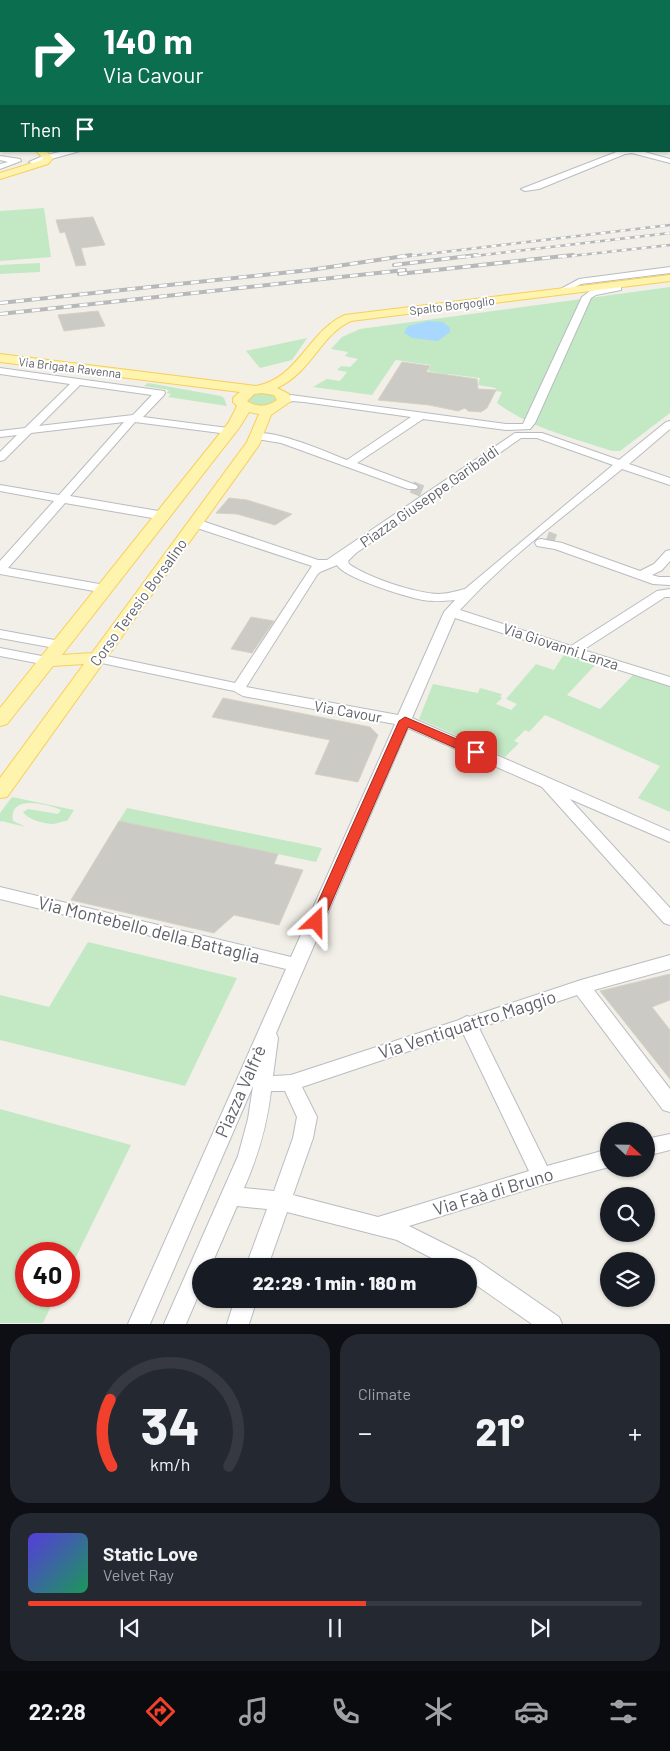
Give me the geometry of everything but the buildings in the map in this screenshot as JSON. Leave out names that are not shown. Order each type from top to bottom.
[{"type":"main road","points":[[29,152],[36,158],[40,157]]},
{"type":"main road","points":[[0,176],[40,157]]},
{"type":"main road","name":"Spalto Borgoglio","points":[[269,409],[277,406],[287,389],[310,371],[340,331],[353,324],[618,288],[668,274]]},
{"type":"main road","name":"Spalto Borgoglio","points":[[242,403],[242,395],[276,384],[293,373],[308,358],[329,330],[347,319],[562,292],[668,274]]},
{"type":"main road","name":"Via Brigata Ravenna","points":[[0,358],[274,391],[283,398]]},
{"type":"main road","name":"Via Brigata Ravenna","points":[[140,376],[229,392],[237,396],[242,403],[257,409],[269,409]]},
{"type":"main road","name":"Corso Teresio Borsalino","points":[[0,720],[240,418],[242,403]]},
{"type":"main road","name":"Corso Teresio Borsalino","points":[[0,792],[257,436],[265,414],[269,409]]},
{"type":"main road","points":[[60,645],[97,658]]},
{"type":"main road","points":[[47,661],[97,658]]},
{"type":"street","points":[[40,157],[71,152]]},
{"type":"street","points":[[40,157],[76,152]]},
{"type":"street","points":[[525,190],[624,152],[632,152],[670,161]]},
{"type":"street","points":[[0,158],[17,161],[0,167]]},
{"type":"street","points":[[283,398],[304,399],[421,416],[524,428],[530,423],[587,297],[593,293],[618,288]]},
{"type":"street","points":[[1,372],[160,393]]},
{"type":"street","points":[[0,458],[77,382]]},
{"type":"street","points":[[0,570],[62,497],[134,418],[160,393]]},
{"type":"street","points":[[348,464],[421,416]]},
{"type":"street","points":[[0,434],[134,418],[228,431]]},
{"type":"street","points":[[530,423],[533,431],[538,435],[670,482]]},
{"type":"street","points":[[271,1023],[405,721],[449,616],[474,588],[545,538],[610,474],[670,424]]},
{"type":"street","points":[[506,427],[513,429],[515,432],[507,442]]},
{"type":"street","name":"Piazza Giuseppe Garibaldi","points":[[240,688],[312,573],[352,550],[507,442],[519,435],[538,435]]},
{"type":"street","points":[[257,436],[283,440],[417,489],[426,495],[416,505]]},
{"type":"street","points":[[604,457],[622,459],[632,456]]},
{"type":"street","points":[[0,488],[62,497],[164,516]]},
{"type":"street","points":[[195,523],[312,563],[330,564]]},
{"type":"street","points":[[545,538],[558,546],[661,582]]},
{"type":"street","name":"Piazza Giuseppe Garibaldi","points":[[352,550],[342,560],[342,565],[346,568],[416,595],[451,598],[464,594],[474,588]]},
{"type":"street","points":[[574,650],[661,582],[670,554]]},
{"type":"street","points":[[0,570],[105,589]]},
{"type":"street","points":[[416,595],[442,605],[449,616]]},
{"type":"street","name":"Via Giovanni Lanza","points":[[449,616],[574,650],[670,682]]},
{"type":"street","points":[[0,634],[60,645]]},
{"type":"street","points":[[0,652],[47,661]]},
{"type":"street","name":"Via Cavour","points":[[97,658],[240,688],[243,692],[405,721],[670,837]]},
{"type":"street","points":[[546,783],[670,920]]},
{"type":"street","name":"Via Montebello della Battaglia","points":[[0,893],[297,964]]},
{"type":"street","name":"Via Ventiquattro Maggio","points":[[264,1084],[291,1083],[467,1023],[581,987],[670,962]]},
{"type":"street","points":[[581,987],[670,1104]]},
{"type":"street","name":"Piazza Valfrè","points":[[175,1324],[251,1147],[264,1084],[271,1023]]},
{"type":"street","name":"Piazza Valfrè","points":[[139,1324],[271,1023]]},
{"type":"street","points":[[467,1023],[542,1176]]},
{"type":"street","points":[[260,1258],[303,1138],[307,1116],[291,1083]]},
{"type":"street","points":[[655,1146],[670,1142]]},
{"type":"street","name":"Via Faà di Bruno","points":[[378,1226],[600,1160]]},
{"type":"street","points":[[231,1196],[280,1201],[401,1232],[451,1258]]},
{"type":"street","points":[[477,1273],[551,1324]]},
{"type":"street","points":[[238,1324],[243,1308]]},
{"type":"green space","points":[[44,208],[51,257],[0,261],[0,211]]},
{"type":"green space","points":[[40,263],[40,272],[0,274],[0,265]]},
{"type":"green space","points":[[670,287],[670,413],[620,451],[612,451],[538,426],[497,403],[502,392],[495,391],[496,388],[478,385],[480,378],[448,374],[442,377],[444,374],[428,371],[431,365],[396,360],[397,358],[372,395],[313,387],[327,379],[340,381],[347,372],[337,370],[341,366],[350,367],[358,359],[345,356],[348,352],[331,349],[342,337],[360,329]]},
{"type":"green space","points":[[307,338],[292,360],[260,368],[246,351]]},
{"type":"green space","points":[[148,383],[221,396],[224,398],[227,406],[168,397],[171,394],[167,393],[169,390],[144,386]]},
{"type":"green space","points":[[261,393],[272,395],[276,399],[275,402],[261,406],[253,405],[247,401],[253,395]]},
{"type":"green space","points":[[566,651],[599,661],[567,695],[600,709],[635,673],[670,685],[670,812],[638,798],[660,766],[545,715],[529,732],[525,730],[514,741],[519,743],[505,757],[419,719],[433,684],[478,693],[480,688],[502,694],[500,697],[502,698],[496,704],[511,710],[517,704],[506,699],[536,664],[554,670]]},
{"type":"green space","points":[[12,797],[74,810],[67,821],[50,824],[33,819],[23,812],[28,809],[58,814],[61,810],[47,805],[22,804],[16,807],[13,813],[13,821],[26,827],[0,822],[0,813]]},
{"type":"green space","points":[[127,808],[322,848],[316,862],[119,821]]},
{"type":"green space","points":[[88,942],[237,978],[185,1086],[0,1040],[0,995],[49,1007]]},
{"type":"green space","points":[[0,1109],[131,1145],[80,1249],[80,1242],[15,1242],[15,1307],[51,1307],[43,1323],[0,1323]]},
{"type":"water","points":[[429,321],[443,322],[450,328],[450,332],[438,341],[413,338],[404,333],[408,326]]},
{"type":"tunnel","points":[[412,487],[422,491]]},
{"type":"tunnel","points":[[547,537],[555,540]]},
{"type":"railway","points":[[402,257],[670,225]]},
{"type":"railway","points":[[466,257],[670,233]]},
{"type":"railway","points":[[562,257],[670,245]]},
{"type":"railway","points":[[0,303],[310,270],[411,255]]},
{"type":"railway","points":[[394,265],[477,255]]},
{"type":"railway","points":[[399,274],[573,255]]},
{"type":"railway","points":[[0,314],[405,270]]},
{"type":"route","points":[[316,922],[405,721],[476,752]]}]
